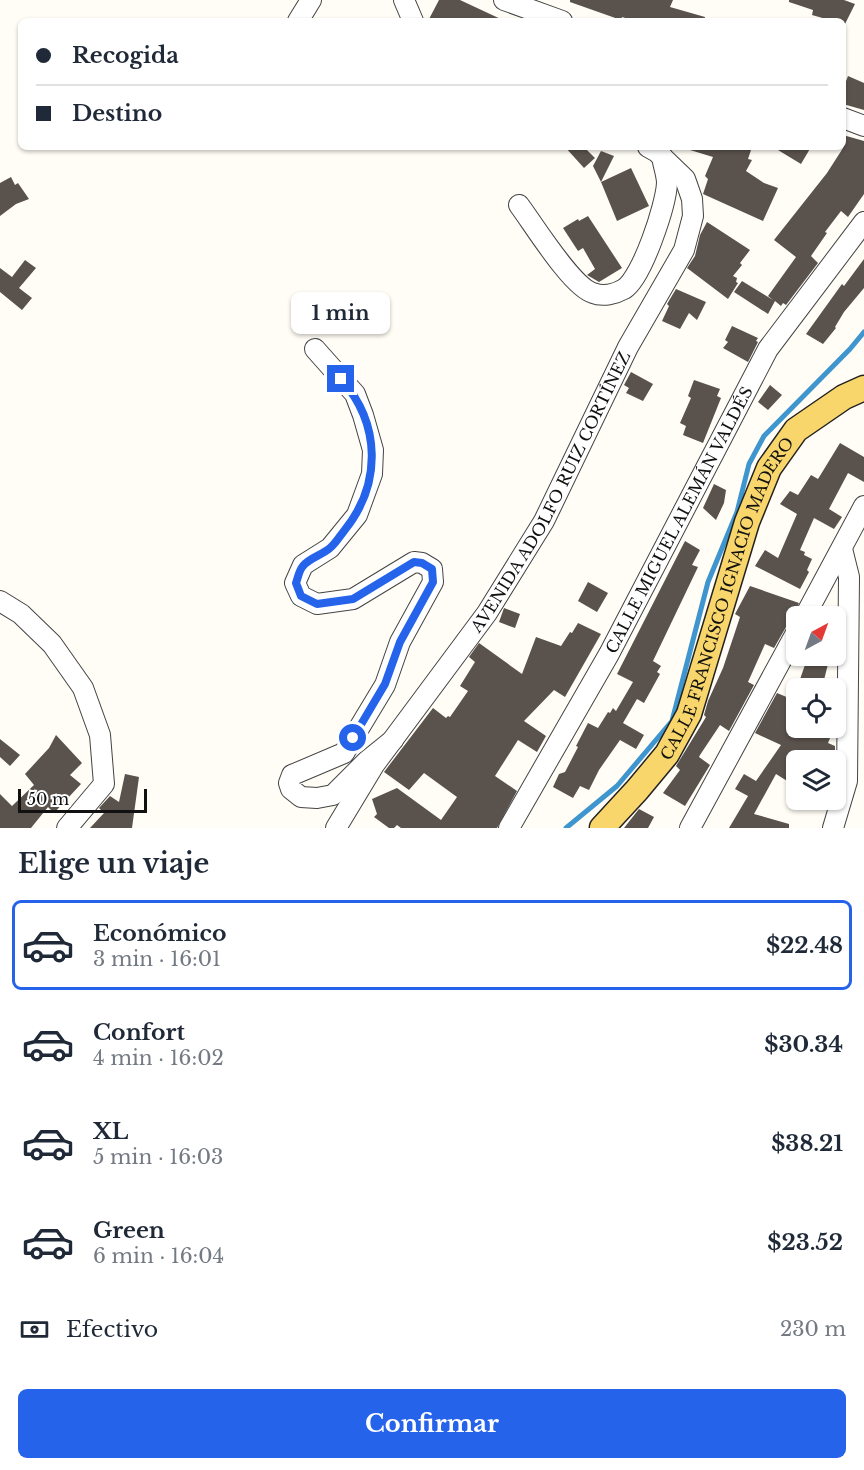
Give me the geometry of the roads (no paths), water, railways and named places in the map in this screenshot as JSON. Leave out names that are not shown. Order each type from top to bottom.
[{"type":"main road","name":"CALLE FRANCISCO IGNACIO MADERO","points":[[602,828],[667,754],[688,714],[747,522],[769,468],[796,430],[844,397],[864,388]]},
{"type":"street","points":[[300,18],[311,0]]},
{"type":"street","points":[[404,0],[412,18]]},
{"type":"street","points":[[504,0],[554,18]]},
{"type":"street","points":[[846,119],[864,126]]},
{"type":"street","points":[[519,205],[577,284],[592,293],[609,295],[626,288],[642,264],[662,209],[667,183],[655,152]]},
{"type":"street","name":"AVENIDA ADOLFO RUIZ CORTÍNEZ","points":[[336,828],[374,765],[487,613],[544,520],[628,347],[684,250],[693,216],[692,199],[685,179],[655,152]]},
{"type":"street","name":"CALLE MIGUEL ALEMÁN VALDÉS","points":[[509,828],[609,654],[768,349],[864,222]]},
{"type":"street","points":[[315,350],[355,394],[373,450],[372,474],[357,515],[330,548],[303,565],[296,583],[301,596],[317,604],[353,599],[414,562],[422,563],[432,569],[433,582],[400,642],[385,684],[344,753],[292,775],[289,783],[291,789],[301,797],[317,798],[333,795],[367,761],[393,740]]},
{"type":"street","points":[[811,606],[864,506]]},
{"type":"street","points":[[833,828],[847,781],[856,580],[842,549]]},
{"type":"street","points":[[0,601],[21,614],[52,644],[83,688],[100,735],[104,784],[67,828]]},
{"type":"street","points":[[690,828],[786,651]]},
{"type":"waterway","points":[[566,828],[617,786],[672,721],[708,582],[737,512],[749,464],[764,436],[864,332]]}]
